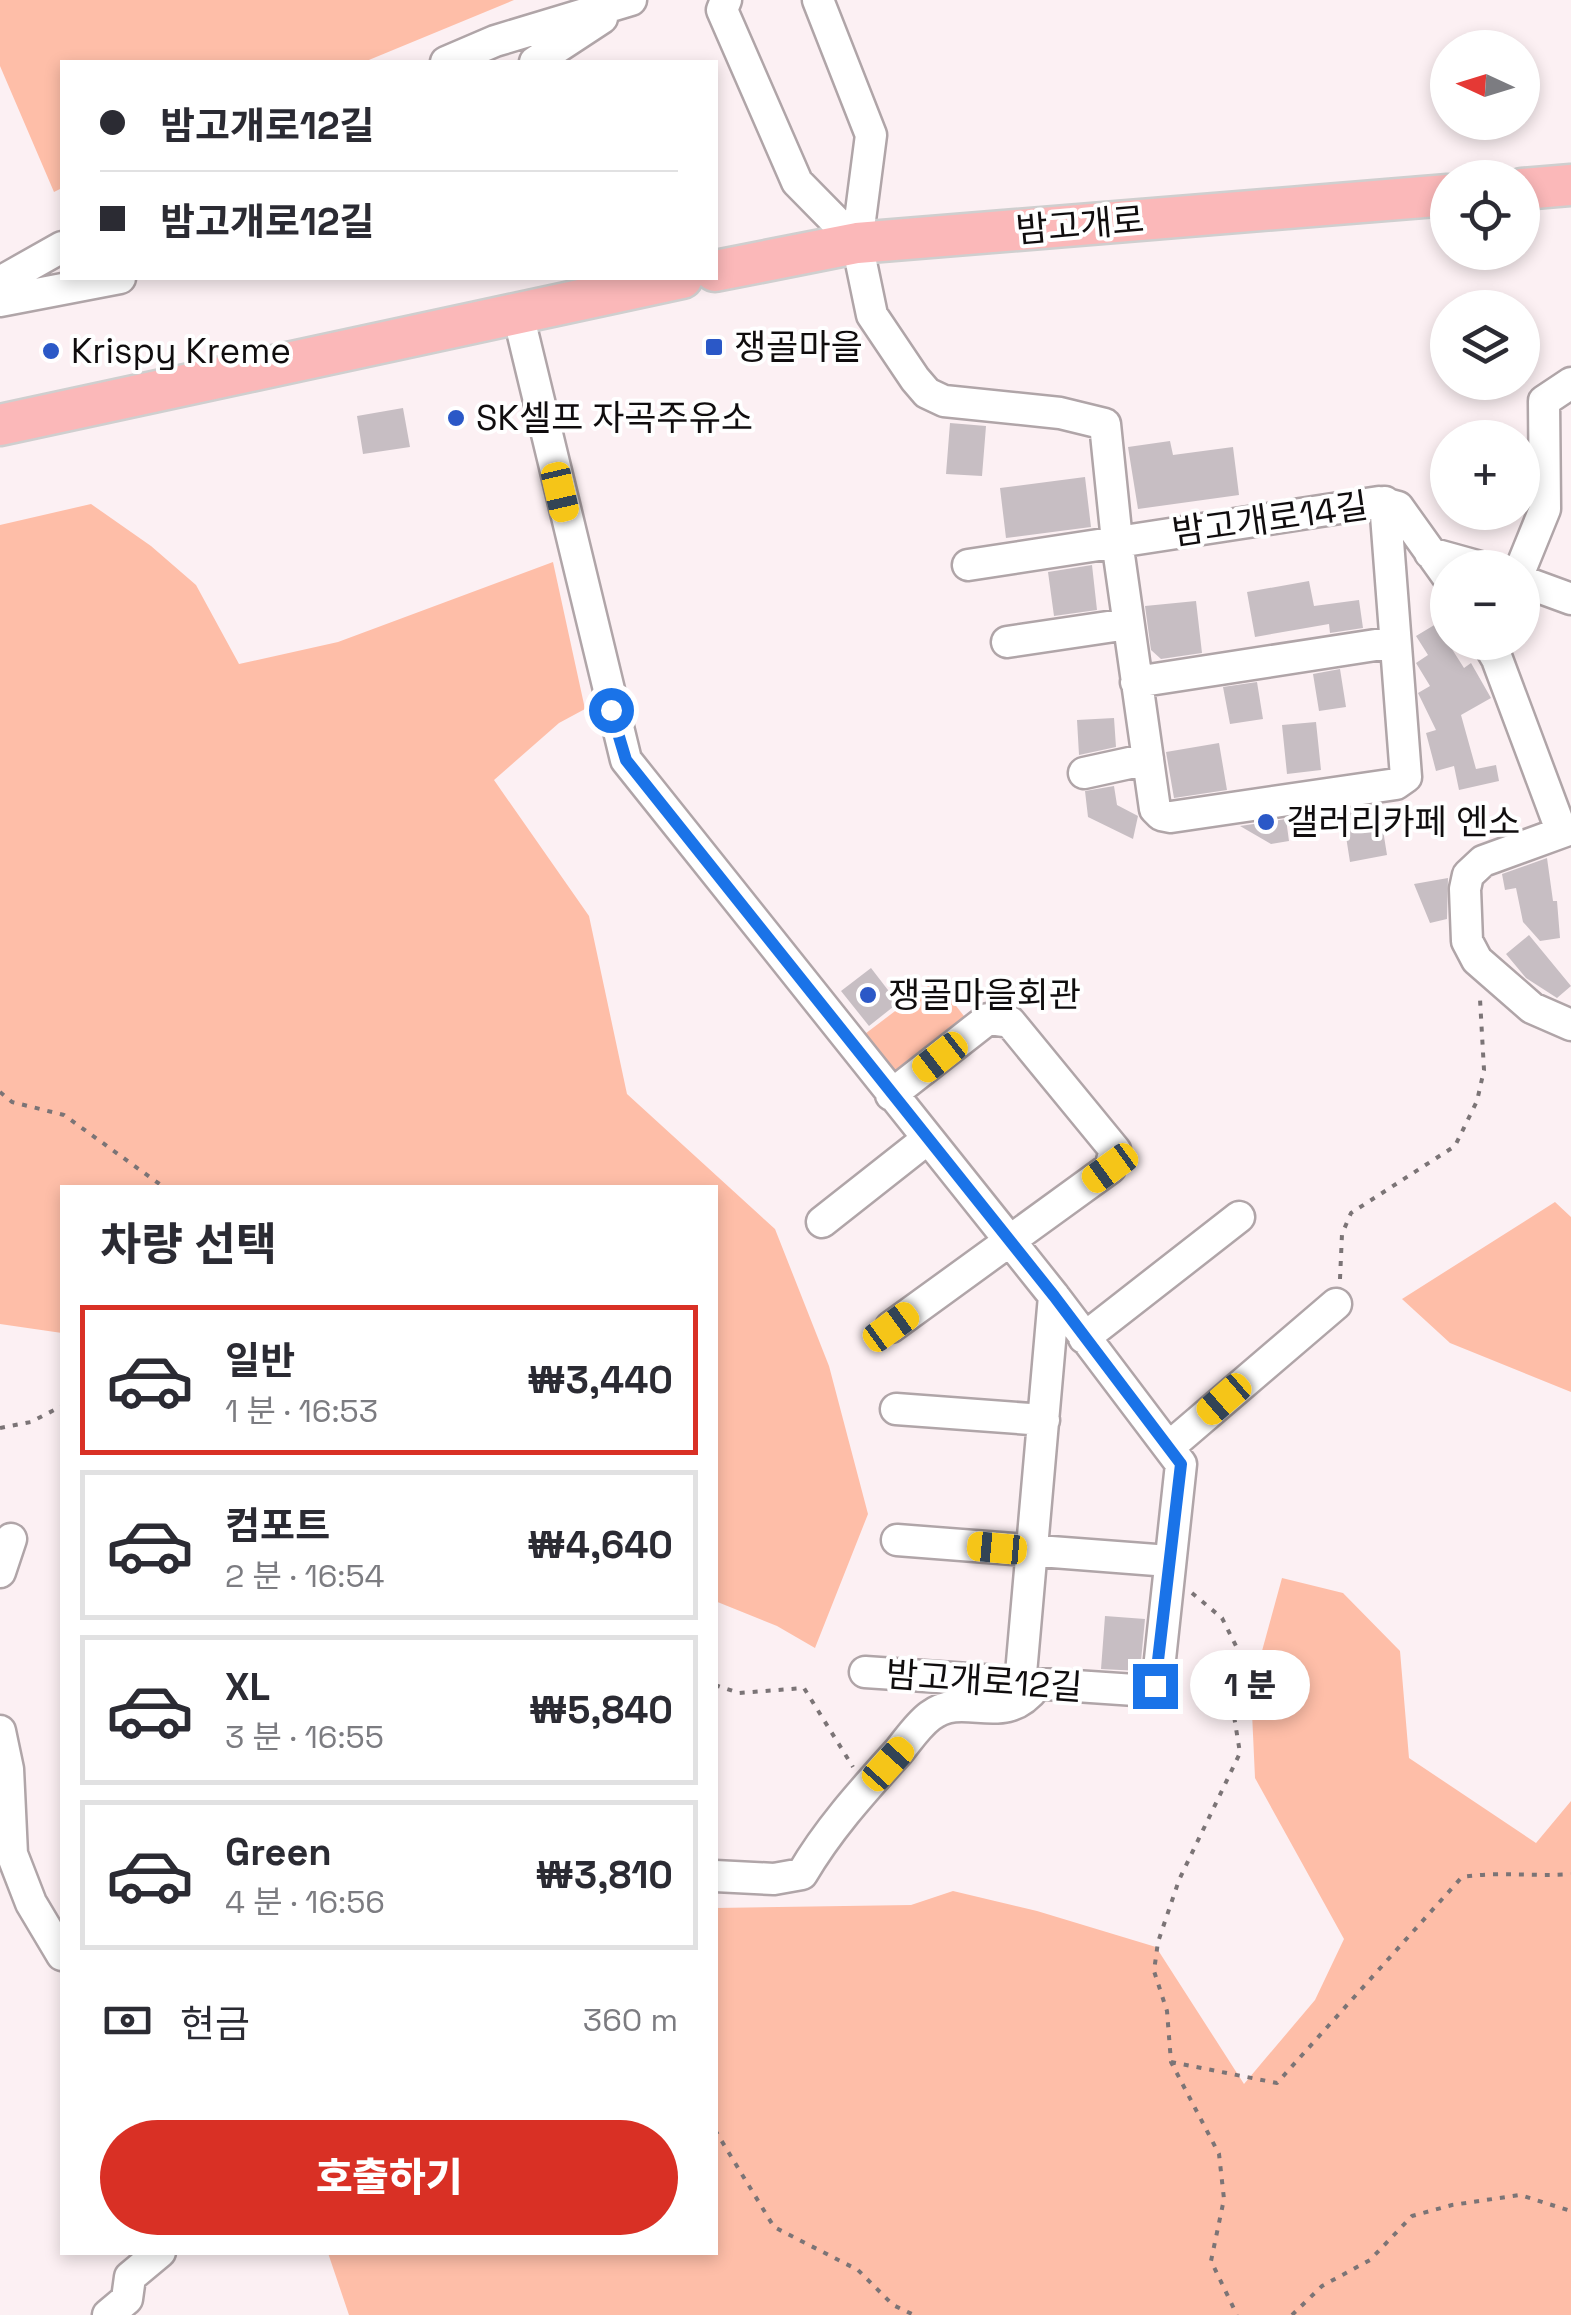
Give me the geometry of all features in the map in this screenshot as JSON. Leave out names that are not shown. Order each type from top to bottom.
[{"type":"main road","points":[[1540,188],[1571,185]]},
{"type":"main road","name":"밤고개로","points":[[718,270],[857,243],[1430,196]]},
{"type":"main road","points":[[0,425],[517,310],[672,280]]},
{"type":"street","points":[[451,60],[494,41],[635,0]]},
{"type":"street","points":[[539,60],[635,0]]},
{"type":"street","points":[[570,60],[635,0]]},
{"type":"street","points":[[726,0],[722,10],[797,182],[857,243]]},
{"type":"street","points":[[818,0],[871,135],[857,243],[872,314],[927,393],[944,401],[1060,413],[1104,424],[1136,682],[1155,808],[1161,815],[1171,817],[1396,784],[1406,777],[1385,502]]},
{"type":"street","points":[[0,282],[60,248]]},
{"type":"street","points":[[0,298],[60,277]]},
{"type":"street","points":[[0,298],[108,280]]},
{"type":"street","name":"밤고개로12길","points":[[517,310],[626,760],[1054,1296],[1181,1464],[1158,1678],[1152,1689],[1142,1693],[865,1672]]},
{"type":"street","points":[[1528,550],[1545,509],[1544,401],[1571,383]]},
{"type":"street","name":"밤고개로14길","points":[[968,565],[1385,502],[1398,507],[1430,552]]},
{"type":"street","points":[[1540,588],[1571,599]]},
{"type":"street","points":[[1007,642],[1128,624]]},
{"type":"street","points":[[1136,682],[1394,642]]},
{"type":"street","points":[[1497,660],[1566,830],[1482,861],[1468,875],[1467,941],[1477,960],[1532,1008],[1571,1025]]},
{"type":"street","points":[[1084,773],[1148,759]]},
{"type":"street","points":[[891,1095],[988,1019],[999,1018],[1010,1022],[1115,1150],[1110,1168],[891,1327]]},
{"type":"street","points":[[822,1222],[926,1140]]},
{"type":"street","points":[[1084,1338],[1239,1217]]},
{"type":"street","points":[[718,1876],[774,1879],[802,1874],[827,1832],[931,1715],[957,1707],[1007,1710],[1024,1703],[1028,1686],[1031,1552],[1054,1296]]},
{"type":"street","points":[[1168,1447],[1336,1304]]},
{"type":"street","points":[[896,1409],[1044,1420]]},
{"type":"street","points":[[0,1572],[11,1539]]},
{"type":"street","points":[[897,1540],[1169,1567]]},
{"type":"street","points":[[0,1731],[8,1769],[12,1854],[31,1903],[60,1952]]},
{"type":"street","points":[[124,2310],[130,2277],[156,2255]]},
{"type":"path","points":[[1336,1304],[1342,1234],[1350,1213],[1450,1152],[1477,1101],[1484,1070],[1477,960]]},
{"type":"path","points":[[0,1092],[12,1102],[64,1115],[161,1185]]},
{"type":"path","points":[[0,1428],[31,1422],[60,1407]]},
{"type":"path","points":[[1169,1567],[1222,1618],[1236,1646],[1240,1699],[1234,1716],[1240,1753],[1179,1880],[1158,1942],[1154,1971],[1167,2011],[1171,2062],[1219,2154],[1224,2199],[1211,2261],[1237,2315]]},
{"type":"path","points":[[718,1686],[739,1693],[804,1688],[866,1788]]},
{"type":"path","points":[[1171,2062],[1277,2083],[1462,1877],[1503,1871],[1541,1876],[1571,1874]]},
{"type":"path","points":[[718,2135],[774,2227],[858,2270],[893,2305],[914,2315]]},
{"type":"path","points":[[1292,2315],[1322,2286],[1370,2260],[1412,2216],[1452,2204],[1520,2195],[1571,2211]]},
{"type":"shaded area","points":[[0,0],[514,0],[369,60],[60,60],[60,189],[54,192],[0,66]]},
{"type":"shaded area","points":[[91,504],[151,546],[196,585],[239,664],[338,642],[553,562],[585,709],[559,723],[494,780],[589,916],[627,1094],[775,1229],[829,1366],[868,1514],[815,1648],[777,1626],[718,1602],[718,1185],[60,1185],[60,1333],[0,1324],[0,525]]},
{"type":"shaded area","points":[[936,980],[967,1020],[888,1080],[857,1040]]},
{"type":"shaded area","points":[[1555,1202],[1571,1217],[1571,1392],[1450,1343],[1402,1299]]},
{"type":"shaded area","points":[[1282,1578],[1343,1593],[1400,1651],[1409,1758],[1536,1843],[1571,1801],[1571,2315],[349,2315],[329,2255],[718,2255],[718,1908],[911,1905],[953,1891],[1037,1911],[1156,1947],[1244,2084],[1315,2000],[1344,1939],[1255,1778],[1251,1691]]},
{"type":"building","points":[[403,408],[410,447],[363,454],[357,416]]},
{"type":"building","points":[[950,423],[986,426],[982,476],[946,474]]},
{"type":"building","points":[[1170,441],[1173,455],[1233,447],[1239,495],[1138,509],[1128,447]]},
{"type":"building","points":[[1085,477],[1091,527],[1006,538],[1000,488]]},
{"type":"building","points":[[1092,565],[1097,610],[1054,616],[1048,572]]},
{"type":"building","points":[[1309,581],[1314,606],[1359,600],[1363,628],[1330,633],[1329,624],[1255,637],[1247,592]]},
{"type":"building","points":[[1196,601],[1202,653],[1161,659],[1151,650],[1145,606]]},
{"type":"building","points":[[1430,628],[1430,660],[1459,660],[1464,668],[1471,663],[1491,698],[1461,715],[1476,769],[1496,765],[1499,781],[1459,790],[1454,766],[1436,771],[1426,733],[1436,730],[1418,693],[1430,686],[1416,663],[1428,655],[1416,636]]},
{"type":"building","points":[[1340,669],[1346,707],[1319,711],[1313,674]]},
{"type":"building","points":[[1257,682],[1263,719],[1230,724],[1223,687]]},
{"type":"building","points":[[1114,718],[1116,747],[1079,755],[1077,720]]},
{"type":"building","points":[[1316,722],[1321,770],[1287,774],[1282,725]]},
{"type":"building","points":[[1219,743],[1227,790],[1174,798],[1166,752]]},
{"type":"building","points":[[1114,786],[1117,805],[1138,816],[1133,839],[1088,817],[1085,791]]},
{"type":"building","points":[[1379,805],[1387,855],[1350,862],[1342,811]]},
{"type":"building","points":[[1286,819],[1289,841],[1271,844],[1240,826]]},
{"type":"building","points":[[1547,858],[1560,938],[1540,941],[1523,922],[1516,888],[1505,890],[1502,874]]},
{"type":"building","points":[[1448,878],[1447,919],[1430,923],[1414,884]]},
{"type":"building","points":[[1529,935],[1571,986],[1557,998],[1526,978],[1506,954]]},
{"type":"building","points":[[871,968],[898,1003],[869,1026],[841,991]]},
{"type":"building","points":[[1105,1616],[1145,1619],[1140,1671],[1101,1669]]},
{"type":"place","name":"쟁골마을","points":[[714,347]]},
{"type":"place","name":"Krispy Kreme","points":[[51,351]]},
{"type":"place","name":"SK셀프 자곡주유소","points":[[456,418]]},
{"type":"place","name":"갤러리카페 엔소","points":[[1266,822]]},
{"type":"place","name":"쟁골마을회관","points":[[868,995]]},
{"type":"route","points":[[611,710],[626,760],[1054,1296],[1181,1464],[1155,1686]]}]
